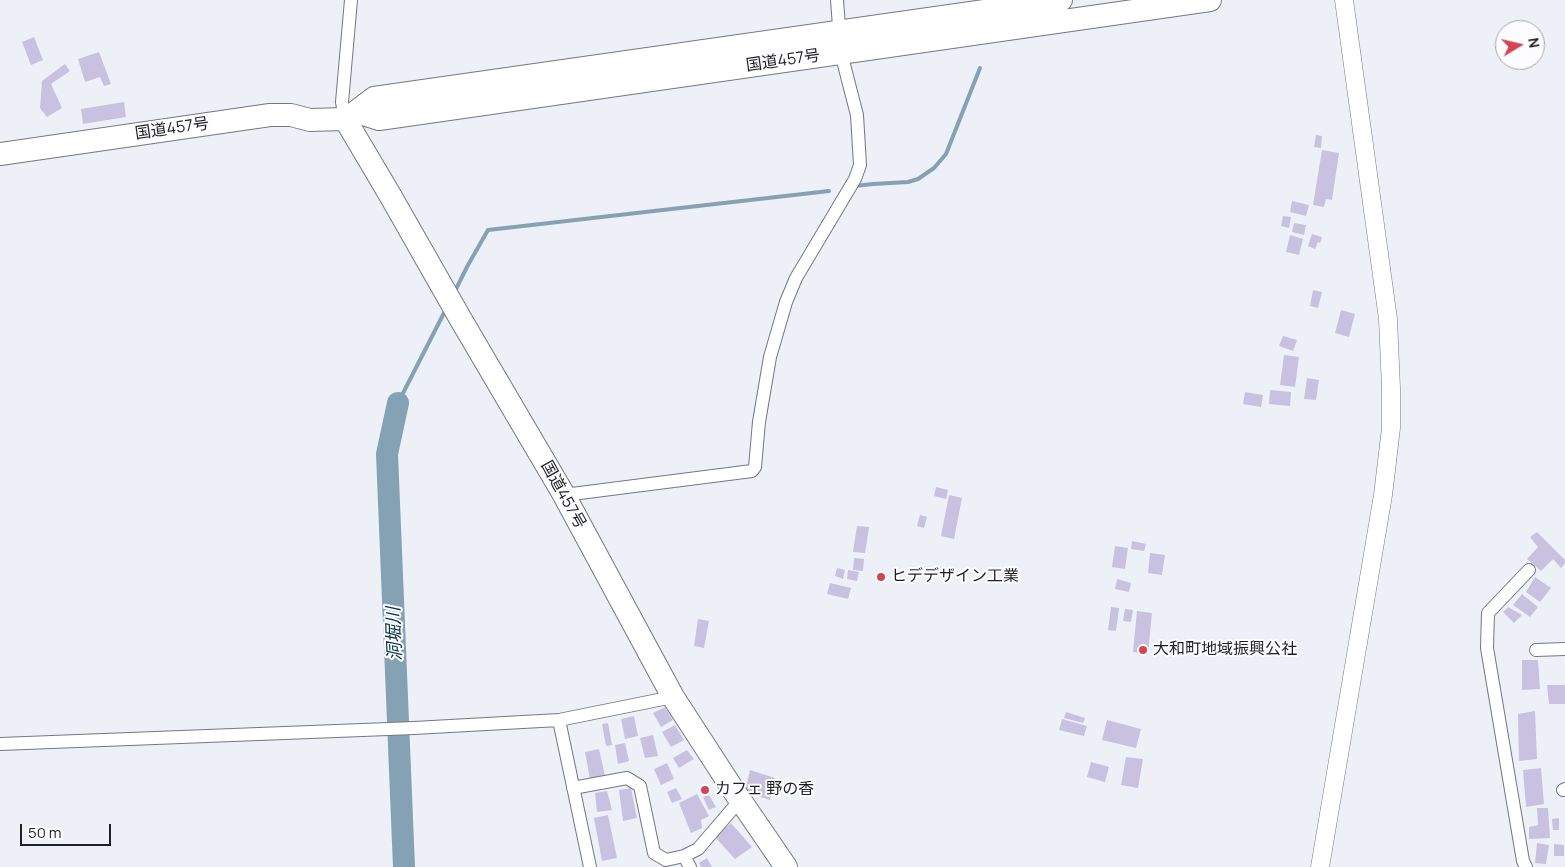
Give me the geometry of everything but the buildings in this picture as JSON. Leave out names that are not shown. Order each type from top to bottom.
[{"type":"highway","name":"国道457号","points":[[840,43],[1062,0]]},
{"type":"highway","name":"国道457号","points":[[0,154],[270,115],[291,115],[310,120],[351,116],[374,98],[1210,0]]},
{"type":"highway","name":"国道457号","points":[[351,116],[390,195],[564,495],[672,697],[786,867]]},
{"type":"street","points":[[350,0],[351,12],[342,102],[351,116]]},
{"type":"street","points":[[564,495],[752,470],[755,467],[770,357],[783,310],[796,278],[855,179],[860,166],[857,115],[840,43],[837,0]]},
{"type":"street","points":[[1320,867],[1380,511],[1391,428],[1388,318],[1344,0]]},
{"type":"street","points":[[1526,867],[1523,861],[1487,648],[1488,613],[1530,570]]},
{"type":"street","points":[[1536,650],[1565,649]]},
{"type":"street","points":[[0,744],[392,729],[559,720],[672,697]]},
{"type":"street","points":[[559,720],[590,867]]},
{"type":"street","points":[[573,788],[627,778],[640,786],[654,853],[666,860],[687,862],[740,800]]},
{"type":"waterway","points":[[855,186],[908,182],[918,179],[934,168],[946,154],[980,68]]},
{"type":"waterway","points":[[455,291],[488,230],[829,191]]},
{"type":"waterway","points":[[398,403],[446,309]]},
{"type":"waterway","name":"洞堀川","points":[[398,403],[387,454],[404,867]]},
{"type":"place","name":"ヒデデザイン工業","points":[[881,577]]},
{"type":"place","name":"大和町地域振興公社","points":[[1143,650]]},
{"type":"place","name":"カフェ 野の香","points":[[705,790]]}]
